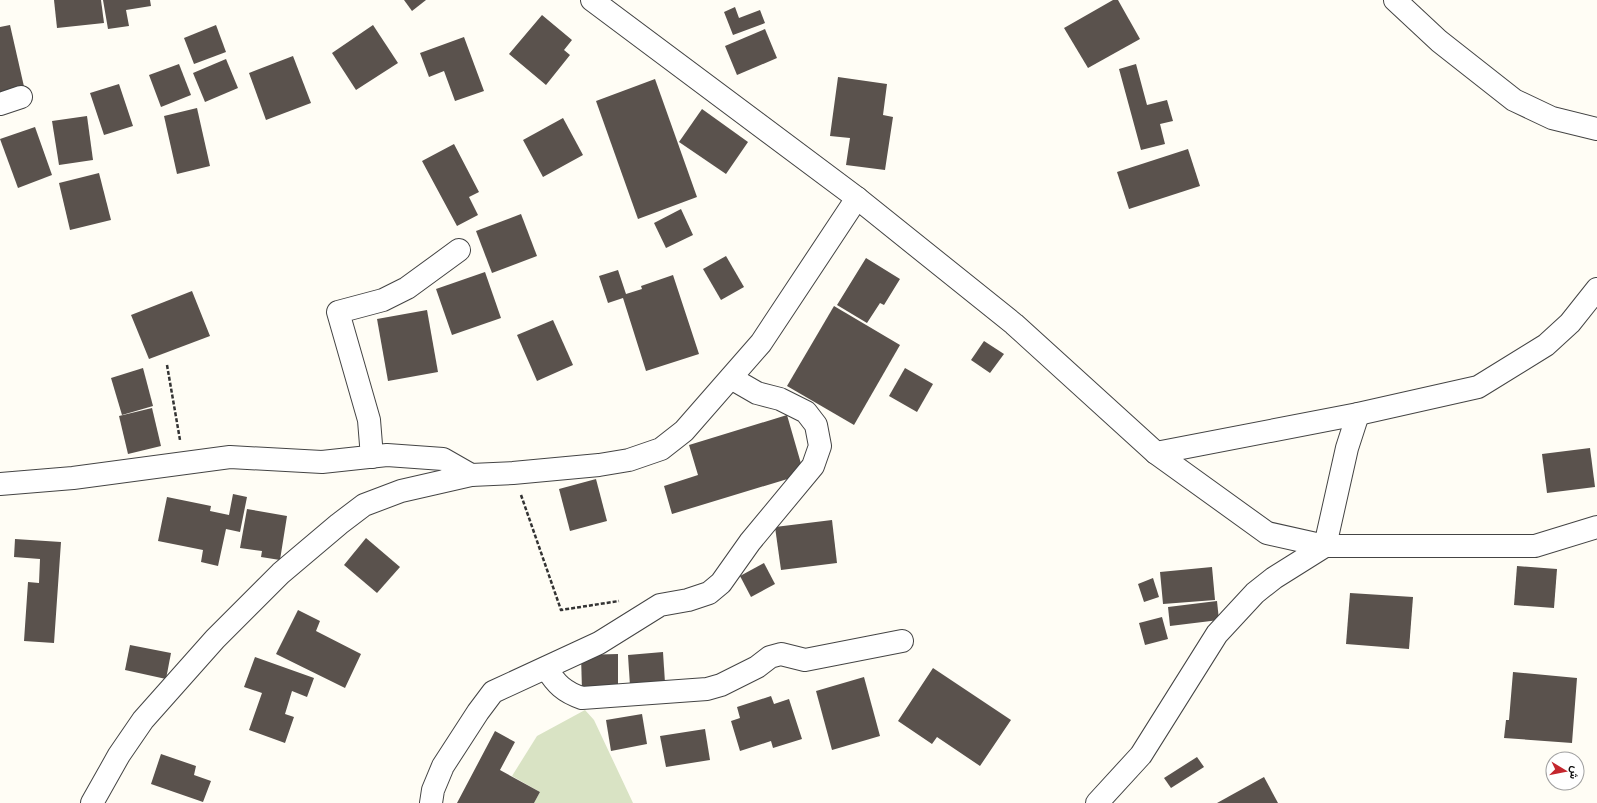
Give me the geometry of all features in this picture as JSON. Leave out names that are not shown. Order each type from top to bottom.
[{"type":"street","points":[[592,0],[857,198],[1014,324],[1156,453],[1267,533],[1325,546],[1535,546],[1597,527]]},
{"type":"street","points":[[1395,0],[1439,41],[1514,100],[1552,118],[1597,129]]},
{"type":"street","points":[[0,104],[21,97]]},
{"type":"street","points":[[92,803],[119,755],[143,720],[215,639],[287,568],[364,505],[401,491],[472,475],[513,474],[599,465],[629,460],[661,449],[684,431],[761,343],[857,198]]},
{"type":"street","points":[[372,457],[369,420],[338,312],[384,300],[407,288],[459,250]]},
{"type":"street","points":[[1156,453],[1358,414],[1478,387],[1546,345],[1570,322],[1597,289]]},
{"type":"street","points":[[431,803],[433,790],[443,766],[478,712],[493,692],[599,643],[660,605],[688,600],[709,593],[721,583],[750,542],[813,466],[820,446],[816,425],[806,412],[780,399],[757,392],[731,378]]},
{"type":"street","points":[[1097,803],[1141,755],[1217,634],[1255,593],[1274,578],[1325,546],[1347,448],[1358,414]]},
{"type":"street","points":[[0,484],[73,478],[230,456],[322,462],[387,455],[443,459],[472,475]]},
{"type":"street","points":[[546,668],[556,683],[569,694],[582,698],[694,690],[707,689],[721,685],[757,667],[770,657],[781,654],[805,660],[902,641]]},
{"type":"path","points":[[167,365],[184,462]]},
{"type":"path","points":[[520,494],[561,610],[624,601]]},
{"type":"green space","points":[[585,710],[594,720],[633,803],[534,803],[540,792],[512,776],[537,736]]},
{"type":"building","points":[[54,0],[101,0],[104,23],[57,28]]},
{"type":"building","points":[[103,0],[150,0],[151,6],[126,10],[129,26],[108,29]]},
{"type":"building","points":[[404,0],[426,0],[412,11]]},
{"type":"building","points":[[1113,0],[1118,0],[1140,39],[1088,68],[1064,28]]},
{"type":"building","points":[[735,7],[739,18],[760,10],[765,23],[733,35],[724,12]]},
{"type":"building","points":[[542,15],[572,40],[564,50],[570,55],[546,85],[509,54]]},
{"type":"building","points":[[10,25],[25,91],[0,96],[0,27]]},
{"type":"building","points":[[216,25],[226,52],[194,64],[184,38]]},
{"type":"building","points":[[373,25],[398,63],[356,90],[332,53]]},
{"type":"building","points":[[765,29],[777,58],[737,75],[725,46]]},
{"type":"building","points":[[464,37],[484,91],[455,101],[444,71],[429,77],[420,53]]},
{"type":"building","points":[[293,56],[311,103],[266,120],[249,73]]},
{"type":"building","points":[[226,59],[238,88],[205,102],[193,73]]},
{"type":"building","points":[[179,64],[191,95],[161,107],[149,75]]},
{"type":"building","points":[[1136,64],[1147,105],[1167,100],[1173,121],[1160,124],[1165,144],[1141,150],[1119,69]]},
{"type":"building","points":[[838,77],[887,84],[883,115],[893,117],[885,170],[846,165],[850,138],[830,136]]},
{"type":"building","points":[[655,79],[697,197],[638,219],[596,101]]},
{"type":"building","points":[[119,84],[133,126],[104,135],[90,93]]},
{"type":"building","points":[[197,108],[210,166],[177,174],[164,116]]},
{"type":"building","points":[[702,109],[748,142],[726,174],[679,142]]},
{"type":"building","points":[[87,116],[93,160],[59,165],[52,121]]},
{"type":"building","points":[[563,118],[583,155],[543,177],[523,140]]},
{"type":"building","points":[[35,127],[52,175],[18,188],[0,139]]},
{"type":"building","points":[[454,144],[479,192],[469,197],[478,215],[457,226],[422,161]]},
{"type":"building","points":[[1188,149],[1200,186],[1129,209],[1117,172]]},
{"type":"building","points":[[99,173],[111,220],[70,230],[59,183]]},
{"type":"building","points":[[681,209],[693,235],[666,248],[654,223]]},
{"type":"building","points":[[521,214],[537,256],[492,273],[476,231]]},
{"type":"building","points":[[726,256],[744,287],[721,300],[703,269]]},
{"type":"building","points":[[866,258],[900,279],[884,305],[880,303],[867,323],[837,305]]},
{"type":"building","points":[[618,270],[626,294],[642,289],[641,286],[673,275],[699,354],[646,371],[623,298],[608,303],[599,276]]},
{"type":"building","points":[[485,272],[501,318],[452,335],[436,289]]},
{"type":"building","points":[[192,291],[210,336],[149,359],[131,315]]},
{"type":"building","points":[[834,306],[900,345],[854,425],[787,386]]},
{"type":"building","points":[[427,310],[438,372],[388,381],[377,319]]},
{"type":"building","points":[[553,320],[573,365],[537,381],[517,335]]},
{"type":"building","points":[[984,341],[1004,354],[990,373],[971,360]]},
{"type":"building","points":[[143,368],[153,406],[122,415],[111,378]]},
{"type":"building","points":[[905,368],[933,384],[917,412],[889,396]]},
{"type":"building","points":[[152,408],[161,446],[128,454],[119,416]]},
{"type":"building","points":[[787,415],[804,474],[672,514],[664,486],[698,475],[689,445]]},
{"type":"building","points":[[1590,448],[1595,487],[1547,493],[1542,454]]},
{"type":"building","points":[[596,479],[607,521],[570,531],[559,489]]},
{"type":"building","points":[[233,494],[247,497],[240,532],[226,529],[218,566],[201,562],[203,550],[158,541],[167,497],[211,506],[210,511],[229,515]]},
{"type":"building","points":[[247,509],[287,516],[280,560],[261,557],[262,551],[240,548]]},
{"type":"building","points":[[832,520],[837,563],[781,570],[775,527]]},
{"type":"building","points":[[366,538],[400,567],[377,593],[344,565]]},
{"type":"building","points":[[15,539],[61,542],[54,643],[24,641],[28,582],[39,583],[40,559],[14,557]]},
{"type":"building","points":[[764,563],[775,584],[751,597],[740,576]]},
{"type":"building","points":[[1517,566],[1557,569],[1554,608],[1514,605]]},
{"type":"building","points":[[1212,567],[1215,600],[1163,604],[1160,572]]},
{"type":"building","points":[[1153,578],[1159,597],[1144,602],[1138,584]]},
{"type":"building","points":[[1350,593],[1413,597],[1409,649],[1346,644]]},
{"type":"building","points":[[1217,601],[1219,620],[1170,626],[1168,607]]},
{"type":"building","points":[[298,610],[320,621],[316,631],[361,654],[345,688],[276,654]]},
{"type":"building","points":[[1162,617],[1168,639],[1145,645],[1139,623]]},
{"type":"building","points":[[130,645],[171,653],[166,679],[125,670]]},
{"type":"building","points":[[663,652],[665,683],[630,686],[628,655]]},
{"type":"building","points":[[618,654],[618,690],[582,691],[581,655]]},
{"type":"building","points":[[255,657],[314,678],[307,697],[292,691],[285,714],[294,717],[285,743],[249,730],[262,693],[244,687]]},
{"type":"building","points":[[933,668],[1011,720],[980,766],[937,737],[932,744],[898,721]]},
{"type":"building","points":[[1513,672],[1577,678],[1572,743],[1504,738],[1506,720],[1509,720]]},
{"type":"building","points":[[864,677],[880,736],[832,750],[816,691]]},
{"type":"building","points":[[771,696],[774,704],[789,699],[802,739],[773,748],[771,741],[740,751],[731,721],[740,718],[737,707]]},
{"type":"building","points":[[642,714],[647,744],[611,751],[606,720]]},
{"type":"building","points":[[705,729],[710,760],[666,767],[660,736]]},
{"type":"building","points":[[495,731],[515,742],[500,770],[540,792],[534,803],[457,803]]},
{"type":"building","points":[[161,754],[196,766],[194,775],[211,781],[203,802],[151,784]]},
{"type":"building","points":[[1197,757],[1204,767],[1171,788],[1164,778]]},
{"type":"building","points":[[1264,777],[1278,803],[1217,803]]}]
